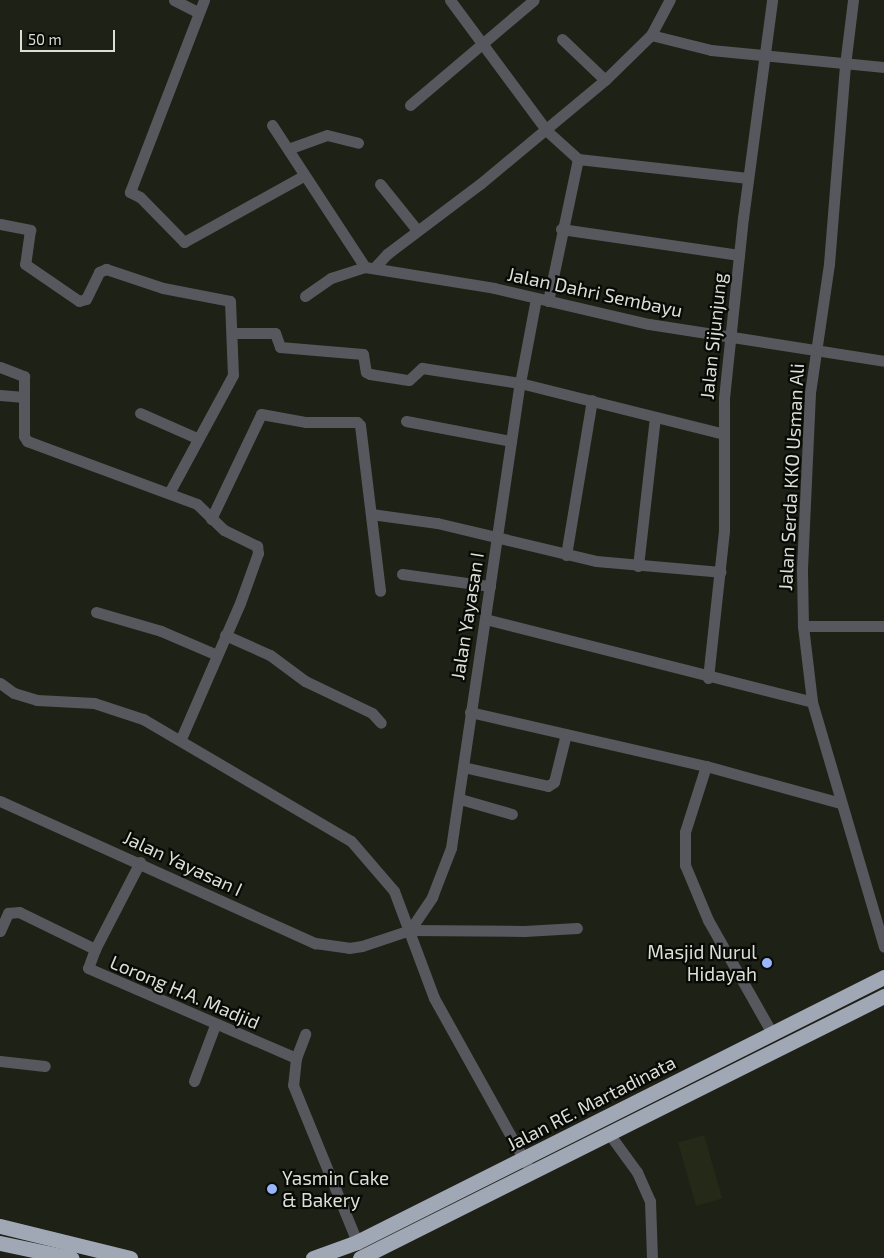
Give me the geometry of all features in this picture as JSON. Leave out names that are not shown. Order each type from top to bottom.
[{"type":"highway","name":"Jalan RE. Martadinata","points":[[314,1258],[357,1242],[524,1160],[884,977]]},
{"type":"highway","points":[[360,1258],[884,996]]},
{"type":"highway","points":[[0,1226],[70,1258]]},
{"type":"highway","points":[[0,1243],[35,1243],[130,1258]]},
{"type":"street","points":[[174,0],[198,12]]},
{"type":"street","points":[[204,0],[130,188],[184,242],[303,176]]},
{"type":"street","points":[[450,0],[484,43],[547,131],[578,159],[748,178]]},
{"type":"street","points":[[410,105],[534,0]]},
{"type":"street","points":[[272,125],[303,176],[369,268],[547,131],[605,80],[651,35],[670,0]]},
{"type":"street","name":"Jalan Sijunjung","points":[[708,678],[721,572],[724,434],[730,337],[748,178],[766,57],[772,0]]},
{"type":"street","name":"Jalan Serda KKO Usman Ali","points":[[853,0],[844,65],[832,239],[815,351],[806,476],[803,626],[812,702],[840,803],[884,947]]},
{"type":"street","points":[[651,35],[690,47],[766,57],[884,68]]},
{"type":"street","points":[[562,39],[605,80]]},
{"type":"street","points":[[288,149],[327,135],[358,143]]},
{"type":"street","points":[[548,301],[561,229],[578,159]]},
{"type":"street","points":[[380,184],[417,230]]},
{"type":"street","points":[[0,224],[29,230],[25,264],[79,301],[86,300],[99,272],[106,269],[163,288],[229,300],[233,375],[197,438],[169,493]]},
{"type":"street","points":[[561,229],[739,255]]},
{"type":"street","name":"Jalan Dahri Sembayu","points":[[305,296],[331,278],[369,268],[536,298],[649,324],[884,361]]},
{"type":"street","name":"Jalan Yayasan I","points":[[0,801],[140,862],[315,943],[349,948],[362,946],[410,930],[432,897],[446,862],[460,799],[470,712],[520,383],[536,298]]},
{"type":"street","points":[[232,333],[275,333],[281,347],[363,354],[366,372],[370,374],[409,380],[422,368],[520,383],[724,434]]},
{"type":"street","points":[[0,368],[24,374],[24,436],[27,441],[169,493],[201,507],[224,530],[255,543],[258,548],[240,603],[180,741]]},
{"type":"street","points":[[0,395],[24,397]]},
{"type":"street","points":[[566,555],[592,400]]},
{"type":"street","points":[[211,519],[258,417],[264,413],[306,422],[359,423],[380,591]]},
{"type":"street","points":[[140,414],[197,438]]},
{"type":"street","points":[[638,566],[655,417]]},
{"type":"street","points":[[406,421],[512,441]]},
{"type":"street","points":[[371,514],[399,516],[497,537],[566,555],[638,566],[721,572]]},
{"type":"street","points":[[402,574],[490,586]]},
{"type":"street","points":[[96,612],[161,631],[217,655]]},
{"type":"street","points":[[485,619],[708,678],[812,702]]},
{"type":"street","points":[[803,626],[884,626]]},
{"type":"street","points":[[225,635],[270,655],[304,681],[370,712],[381,723]]},
{"type":"street","points":[[0,683],[14,693],[37,700],[94,703],[116,708],[143,719],[351,841],[385,878],[410,930],[434,998],[532,1173]]},
{"type":"street","points":[[470,712],[706,766],[840,803]]},
{"type":"street","points":[[463,767],[548,786],[554,782],[566,734]]},
{"type":"street","points":[[706,766],[685,832],[686,865],[708,920],[772,1033]]},
{"type":"street","points":[[460,799],[512,814]]},
{"type":"street","name":"Lorong H.A. Madjid","points":[[140,862],[95,949],[88,964],[89,969],[215,1025],[296,1058]]},
{"type":"street","points":[[0,932],[8,913],[19,912],[95,949]]},
{"type":"street","points":[[410,930],[524,931],[577,928]]},
{"type":"street","points":[[194,1080],[215,1025]]},
{"type":"street","points":[[305,1034],[296,1058],[293,1085],[357,1242]]},
{"type":"street","points":[[0,1061],[45,1066]]},
{"type":"street","points":[[610,1134],[636,1172],[650,1200],[652,1258]]},
{"type":"shaded area","points":[[704,1135],[722,1198],[696,1206],[678,1142]]},
{"type":"place","name":"Masjid Nurul Hidayah","points":[[767,963]]},
{"type":"place","name":"Yasmin Cake & Bakery","points":[[272,1189]]}]
